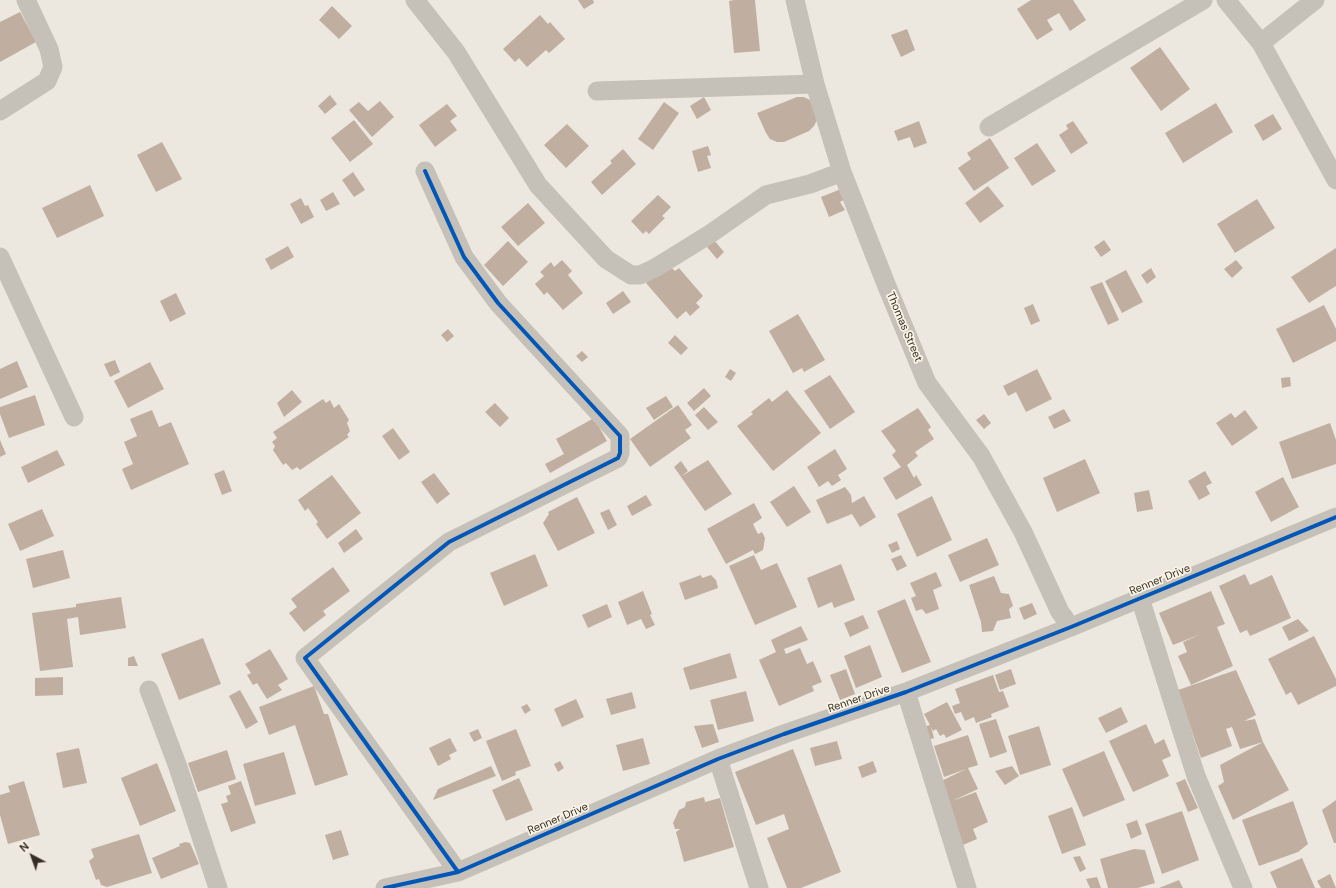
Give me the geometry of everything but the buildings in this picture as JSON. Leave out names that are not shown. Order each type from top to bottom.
[{"type":"street","points":[[0,111],[47,81],[53,66],[49,49],[26,0]]},
{"type":"street","points":[[415,0],[456,52],[538,185],[606,258],[630,276],[640,275],[655,268],[710,234],[766,195],[810,184],[842,172]]},
{"type":"street","name":"Thomas Street","points":[[795,0],[815,84],[842,172],[927,383],[981,456],[1023,532],[1060,612],[1071,627]]},
{"type":"street","points":[[990,127],[1203,0]]},
{"type":"street","points":[[1226,0],[1261,43],[1336,180]]},
{"type":"street","points":[[1261,43],[1315,0]]},
{"type":"street","points":[[597,91],[815,84]]},
{"type":"street","points":[[425,171],[464,257],[498,303],[620,436],[620,453],[618,458],[449,542],[306,658],[458,872]]},
{"type":"street","points":[[0,258],[74,417]]},
{"type":"street","name":"Renner Drive","points":[[385,888],[458,872],[718,760],[784,734],[906,692],[1071,627],[1336,517]]},
{"type":"street","points":[[1140,598],[1196,776],[1243,888]]},
{"type":"street","points":[[149,690],[178,767],[218,888]]},
{"type":"street","points":[[906,692],[967,888]]},
{"type":"street","points":[[718,760],[759,888]]},
{"type":"cycle path","points":[[425,171],[464,257],[498,303],[620,436],[620,453],[618,458],[449,542],[305,658],[458,872]]},
{"type":"cycle path","points":[[385,888],[458,872],[718,759],[784,734],[906,692],[1071,627],[1336,517]]}]
